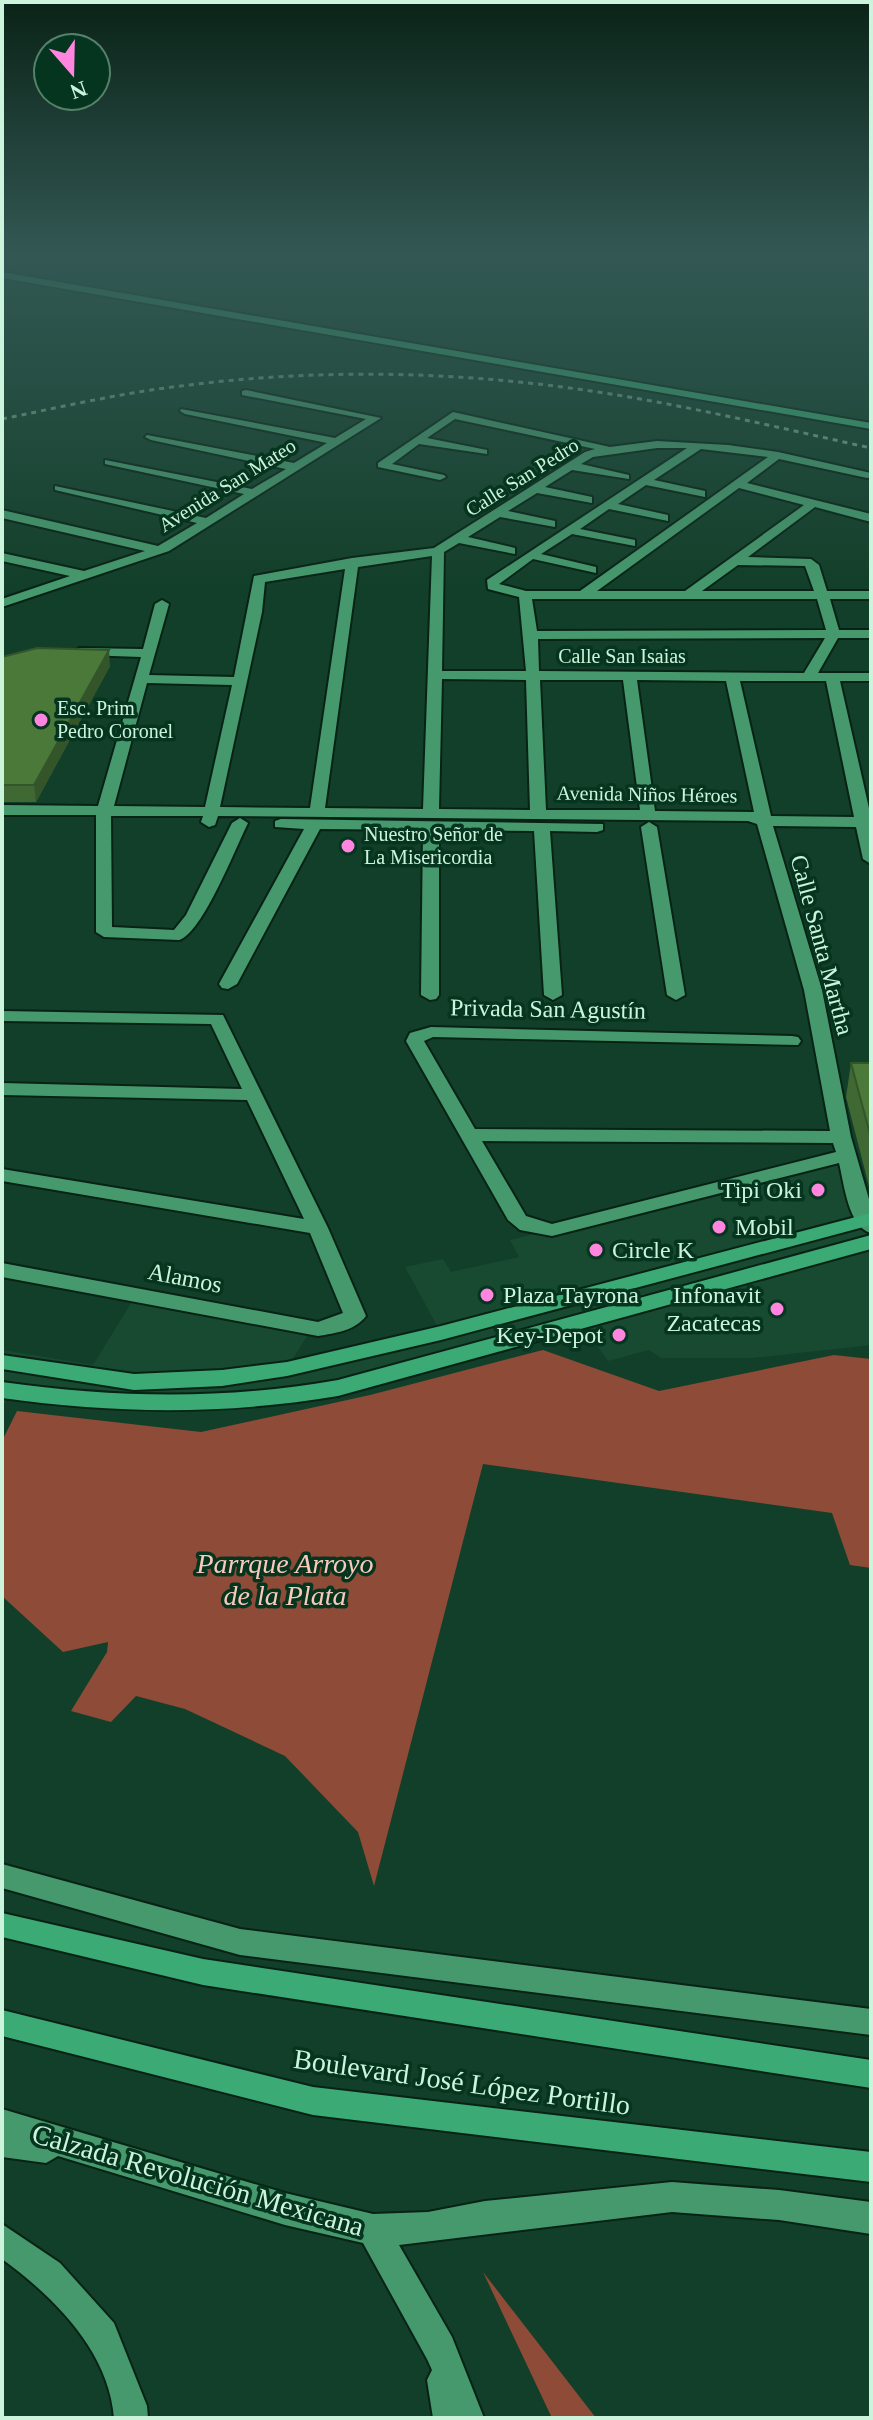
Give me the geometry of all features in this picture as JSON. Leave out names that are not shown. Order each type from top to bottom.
[{"type":"main road","points":[[526,365],[871,426]]},
{"type":"main road","points":[[551,365],[871,419]]},
{"type":"main road","points":[[2,1362],[134,1382],[222,1378],[350,1356],[869,1222]]},
{"type":"main road","points":[[2,1390],[181,1407],[292,1397],[338,1388],[871,1242]]},
{"type":"main road","points":[[717,1261],[734,1280]]},
{"type":"main road","points":[[2,1925],[203,1972],[871,2074]]},
{"type":"main road","name":"Boulevard José López Portillo","points":[[2,2023],[313,2101],[871,2167]]},
{"type":"street","name":"Avenida San Mateo","points":[[2,603],[159,550],[376,418],[246,393]]},
{"type":"street","points":[[185,411],[337,442]]},
{"type":"street","points":[[440,477],[382,465],[453,415],[526,428],[609,449]]},
{"type":"street","points":[[151,437],[295,467]]},
{"type":"street","points":[[417,440],[483,452]]},
{"type":"street","points":[[697,447],[493,580],[493,586],[525,595],[871,595]]},
{"type":"street","name":"Calle San Pedro","points":[[438,551],[589,454],[609,449],[697,447],[778,455],[849,471],[860,464],[869,470]]},
{"type":"street","points":[[583,595],[778,455]]},
{"type":"street","points":[[109,462],[254,493]]},
{"type":"street","points":[[571,466],[625,477]]},
{"type":"street","points":[[643,481],[701,494]]},
{"type":"street","points":[[737,484],[871,518]]},
{"type":"street","points":[[59,488],[208,522]]},
{"type":"street","points":[[536,489],[588,500]]},
{"type":"street","points":[[687,596],[812,504]]},
{"type":"street","points":[[606,505],[664,518]]},
{"type":"street","points":[[500,513],[551,524]]},
{"type":"street","points":[[2,514],[159,550]]},
{"type":"street","points":[[570,530],[631,543]]},
{"type":"street","points":[[459,539],[511,551]]},
{"type":"street","points":[[211,816],[259,579],[352,562],[438,551],[430,995]]},
{"type":"street","points":[[530,555],[592,570]]},
{"type":"street","points":[[2,557],[85,576]]},
{"type":"street","points":[[737,561],[807,562],[813,565],[834,634],[809,676]]},
{"type":"street","points":[[228,984],[316,818],[352,562]]},
{"type":"street","points":[[525,595],[531,635],[553,995]]},
{"type":"street","points":[[162,604],[104,815],[104,932],[179,935],[194,916],[240,823]]},
{"type":"street","points":[[531,635],[871,634]]},
{"type":"street","points":[[75,651],[148,653]]},
{"type":"street","name":"Calle San Isaias","points":[[435,675],[871,677]]},
{"type":"street","points":[[630,677],[676,995]]},
{"type":"street","name":"Calle Santa Martha","points":[[732,677],[764,821],[813,990],[844,1146],[869,1222]]},
{"type":"street","points":[[832,677],[866,822],[871,859]]},
{"type":"street","points":[[141,679],[239,681]]},
{"type":"street","points":[[866,822],[871,808]]},
{"type":"street","points":[[2,810],[104,815],[316,818]]},
{"type":"street","points":[[2,821],[104,815]]},
{"type":"street","points":[[211,816],[240,823],[316,818]]},
{"type":"street","name":"Avenida Niños Héroes","points":[[316,818],[649,821],[753,827],[764,821],[866,822]]},
{"type":"street","points":[[2,1016],[217,1019],[318,1228]]},
{"type":"street","name":"Privada San Agustín","points":[[792,1041],[431,1032],[416,1037],[415,1041],[518,1220],[527,1225],[552,1230],[844,1146]]},
{"type":"street","points":[[2,1089],[254,1095]]},
{"type":"street","points":[[470,1135],[844,1146]]},
{"type":"street","points":[[2,1175],[318,1228]]},
{"type":"street","name":"Alamos","points":[[2,1270],[318,1329],[340,1325],[355,1316],[318,1228]]},
{"type":"street","points":[[2,1876],[240,1942],[871,2022]]},
{"type":"street","name":"Calzada Revolución Mexicana","points":[[2,2124],[285,2209],[373,2230],[428,2228],[485,2217],[672,2197],[779,2205],[871,2218]]},
{"type":"street","points":[[2,2142],[104,2156]]},
{"type":"street","points":[[373,2230],[440,2349],[467,2418]]},
{"type":"street","points":[[2,2240],[49,2274],[102,2335],[130,2406],[131,2418]]},
{"type":"street","points":[[440,2349],[450,2418]]},
{"type":"shaded area","points":[[846,1155],[871,1219],[871,1345],[752,1358],[661,1358],[649,1350],[608,1361],[580,1322],[292,1397],[12,1391],[2,1408],[2,1350],[93,1365],[136,1295],[312,1328],[287,1368],[441,1333],[405,1267],[443,1259],[451,1272],[519,1257],[510,1240]]},
{"type":"green space","name":"Parrque Arroyo de la Plata","points":[[543,1350],[659,1391],[834,1355],[871,1359],[871,1568],[850,1565],[832,1513],[483,1464],[374,1886],[358,1832],[285,1756],[185,1709],[136,1696],[111,1722],[71,1711],[107,1652],[108,1642],[63,1652],[2,1596],[2,1441],[17,1411],[201,1432],[370,1395]]},
{"type":"green space","points":[[483,2272],[596,2418],[552,2418]]},
{"type":"building","name":"Esc. Prim Pedro Coronel","points":[[37,648],[109,650],[34,785],[2,785],[2,657]]},
{"type":"building","points":[[851,1063],[871,1063],[871,1138]]},
{"type":"railway","points":[[2,419],[181,386],[285,376],[390,374],[494,380],[598,392],[871,448]]},
{"type":"place","name":"Esc. Prim Pedro Coronel","points":[[41,720]]},
{"type":"place","name":"Nuestro Señor de La Misericordia","points":[[348,846]]},
{"type":"place","name":"Tipi Oki","points":[[818,1190]]},
{"type":"place","name":"Mobil","points":[[719,1227]]},
{"type":"place","name":"Circle K","points":[[596,1250]]},
{"type":"place","name":"Plaza Tayrona","points":[[487,1295]]},
{"type":"place","name":"Infonavit Zacatecas","points":[[777,1309]]},
{"type":"place","name":"Key-Depot","points":[[619,1335]]}]
